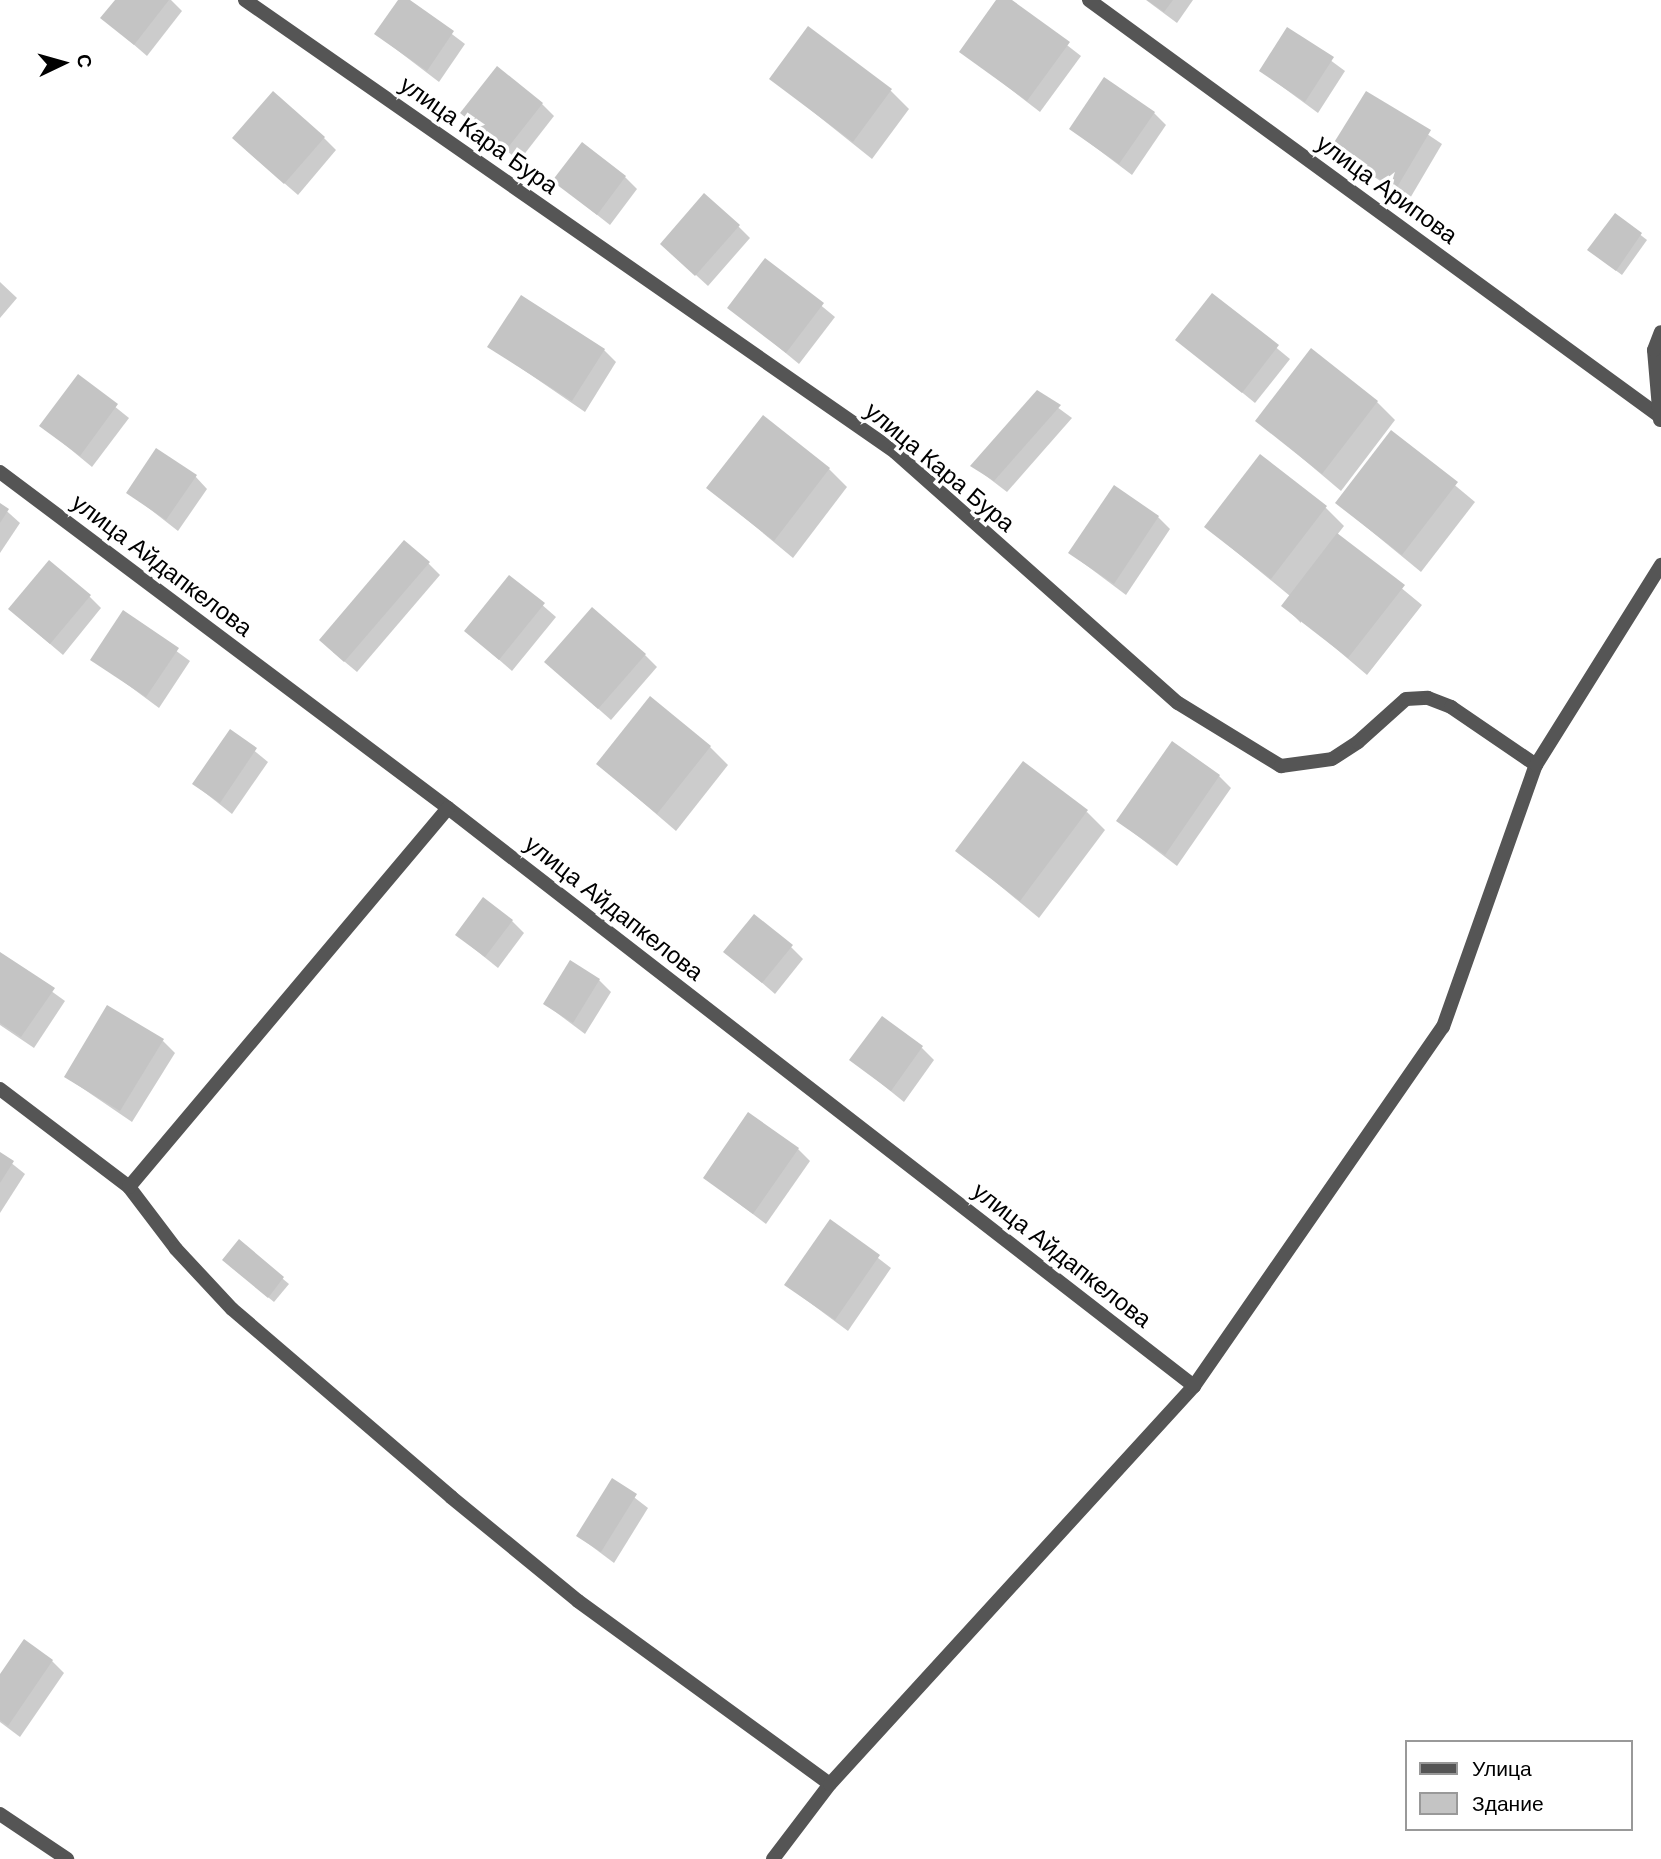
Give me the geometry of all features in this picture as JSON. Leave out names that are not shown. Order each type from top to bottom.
[{"type":"street","name":"улица Кара Бура","points":[[245,0],[895,452],[1178,703],[1281,766],[1332,759],[1358,743],[1406,699],[1428,698],[1451,707],[1536,765]]},
{"type":"street","name":"улица Арипова","points":[[1088,0],[1660,420]]},
{"type":"street","points":[[1660,420],[1654,350],[1661,332]]},
{"type":"street","name":"улица Айдапкелова","points":[[0,472],[448,808],[1194,1386]]},
{"type":"street","points":[[773,1859],[830,1784],[1194,1386],[1443,1027],[1536,765],[1661,565]]},
{"type":"street","points":[[129,1187],[448,808]]},
{"type":"street","points":[[0,1089],[129,1187],[176,1249],[232,1309],[451,1497],[578,1601],[830,1784]]},
{"type":"street","points":[[0,1814],[67,1859]]},
{"type":"building","points":[[115,0],[169,0],[134,45],[100,18]]},
{"type":"building","points":[[398,0],[410,0],[454,31],[427,71],[374,34]]},
{"type":"building","points":[[996,0],[1012,0],[1070,42],[1027,101],[959,52]]},
{"type":"building","points":[[1147,0],[1173,0],[1164,12]]},
{"type":"building","points":[[808,26],[892,89],[853,142],[769,79]]},
{"type":"building","points":[[1287,27],[1334,57],[1305,102],[1259,71]]},
{"type":"building","points":[[497,66],[543,103],[506,150],[460,113]]},
{"type":"building","points":[[1104,77],[1155,112],[1119,164],[1069,129]]},
{"type":"building","points":[[273,91],[325,137],[284,184],[232,138]]},
{"type":"building","points":[[1366,91],[1431,130],[1396,189],[1330,149]]},
{"type":"building","points":[[582,142],[626,176],[597,215],[552,181]]},
{"type":"building","points":[[704,193],[740,225],[695,276],[660,244]]},
{"type":"building","points":[[1615,213],[1642,233],[1616,271],[1587,250]]},
{"type":"building","points":[[765,258],[824,303],[786,353],[727,308]]},
{"type":"building","points":[[1212,293],[1279,345],[1242,393],[1175,340]]},
{"type":"building","points":[[521,295],[605,349],[572,401],[487,347]]},
{"type":"building","points":[[1311,348],[1378,401],[1322,474],[1255,421]]},
{"type":"building","points":[[78,374],[118,404],[80,456],[39,426]]},
{"type":"building","points":[[1037,390],[1061,405],[994,481],[970,466]]},
{"type":"building","points":[[763,415],[830,468],[774,541],[706,488]]},
{"type":"building","points":[[1391,430],[1458,482],[1402,555],[1335,503]]},
{"type":"building","points":[[156,448],[197,475],[166,520],[126,493]]},
{"type":"building","points":[[1260,454],[1327,506],[1271,579],[1204,527]]},
{"type":"building","points":[[1114,485],[1159,516],[1114,584],[1068,553]]},
{"type":"building","points":[[0,503],[9,509],[0,523]]},
{"type":"building","points":[[1337,533],[1405,585],[1348,658],[1281,606]]},
{"type":"building","points":[[404,540],[430,562],[344,662],[319,640]]},
{"type":"building","points":[[49,560],[91,595],[50,644],[8,609]]},
{"type":"building","points":[[509,575],[545,603],[499,660],[464,631]]},
{"type":"building","points":[[592,607],[646,654],[598,709],[544,662]]},
{"type":"building","points":[[123,610],[179,648],[146,697],[90,660]]},
{"type":"building","points":[[650,696],[711,746],[657,814],[596,764]]},
{"type":"building","points":[[230,729],[257,748],[220,803],[192,784]]},
{"type":"building","points":[[1172,741],[1220,775],[1165,855],[1116,821]]},
{"type":"building","points":[[1023,761],[1088,810],[1020,901],[955,851]]},
{"type":"building","points":[[483,897],[513,920],[485,957],[455,935]]},
{"type":"building","points":[[754,914],[793,945],[762,983],[723,952]]},
{"type":"building","points":[[0,952],[55,988],[21,1037],[0,1023]]},
{"type":"building","points":[[570,960],[600,979],[573,1023],[543,1004]]},
{"type":"building","points":[[107,1005],[164,1039],[120,1111],[64,1077]]},
{"type":"building","points":[[882,1016],[923,1046],[891,1091],[849,1060]]},
{"type":"building","points":[[748,1112],[799,1148],[753,1214],[703,1178]]},
{"type":"building","points":[[0,1152],[14,1161],[0,1183]]},
{"type":"building","points":[[830,1219],[880,1255],[835,1320],[784,1285]]},
{"type":"building","points":[[239,1239],[284,1277],[268,1298],[222,1260]]},
{"type":"building","points":[[612,1478],[637,1494],[601,1552],[576,1536]]},
{"type":"building","points":[[24,1639],[53,1660],[8,1726],[0,1720],[0,1674]]}]
